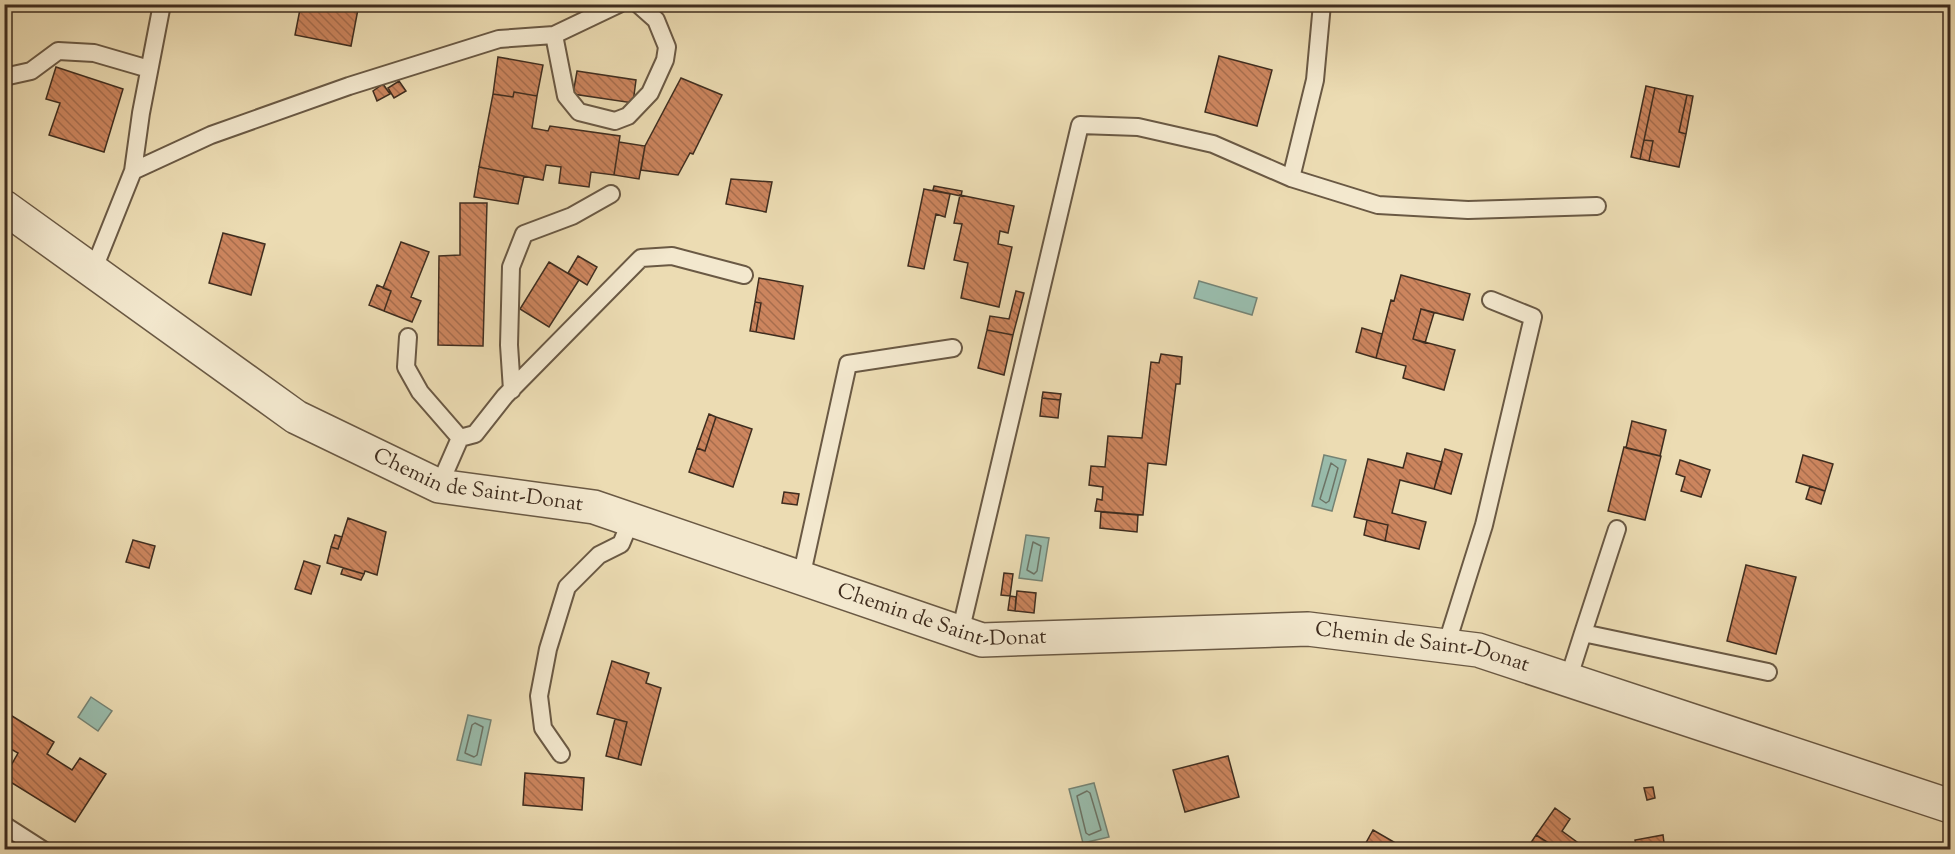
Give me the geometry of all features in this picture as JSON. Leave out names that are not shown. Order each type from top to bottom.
[{"type":"street","name":"Chemin de Saint-Donat","points":[[4,207],[296,417],[440,486],[594,507],[982,640],[1308,629],[1478,650],[1950,806]]},
{"type":"lane","points":[[93,271],[133,171],[148,69],[162,4]]},
{"type":"lane","points":[[133,171],[211,135],[349,86],[499,39],[554,35],[619,4]]},
{"type":"lane","points":[[554,35],[566,96],[579,112],[615,121],[628,116],[650,93],[665,60],[667,47],[656,20],[638,4]]},
{"type":"lane","points":[[1292,178],[1315,80],[1322,4]]},
{"type":"lane","points":[[4,77],[31,71],[58,51],[94,53],[148,69]]},
{"type":"lane","points":[[960,633],[1080,125],[1138,127],[1214,144],[1292,178],[1378,205],[1468,210],[1597,206]]},
{"type":"lane","points":[[512,390],[509,345],[511,267],[524,234],[572,216],[611,194]]},
{"type":"lane","points":[[460,438],[475,434],[512,390],[641,258],[672,256],[744,275]]},
{"type":"lane","points":[[1446,646],[1484,525],[1533,317],[1491,300]]},
{"type":"lane","points":[[408,338],[406,367],[420,392],[460,438]]},
{"type":"lane","points":[[801,578],[848,364],[953,348]]},
{"type":"lane","points":[[440,486],[460,438]]},
{"type":"lane","points":[[561,754],[543,728],[539,696],[551,639],[567,587],[598,555],[621,544],[630,520]]},
{"type":"lane","points":[[1568,680],[1617,529]]},
{"type":"lane","points":[[1583,633],[1768,672]]},
{"type":"lane","points":[[4,825],[42,849]]},
{"type":"water","points":[[1199,281],[1257,298],[1252,315],[1194,298]]},
{"type":"water","points":[[1324,455],[1346,460],[1332,511],[1312,506]]},
{"type":"water","points":[[1026,535],[1049,538],[1042,581],[1019,578]]},
{"type":"water","points":[[91,697],[112,711],[98,731],[78,717]]},
{"type":"water","points":[[468,715],[491,720],[481,765],[457,760]]},
{"type":"water","points":[[1094,783],[1109,837],[1083,843],[1069,789]]},
{"type":"building","points":[[301,4],[359,4],[351,46],[295,35]]},
{"type":"building","points":[[1219,56],[1272,70],[1257,126],[1205,112]]},
{"type":"building","points":[[498,57],[543,65],[537,96],[514,92],[513,97],[493,94]]},
{"type":"building","points":[[56,67],[123,89],[104,152],[49,135],[60,103],[46,99]]},
{"type":"building","points":[[577,71],[636,80],[633,103],[573,94]]},
{"type":"building","points":[[681,78],[722,95],[693,154],[690,153],[678,175],[641,170],[645,146]]},
{"type":"building","points":[[399,81],[406,91],[394,98],[388,88]]},
{"type":"building","points":[[383,84],[390,94],[377,101],[373,91]]},
{"type":"building","points":[[1646,86],[1655,88],[1640,159],[1631,157]]},
{"type":"building","points":[[1655,88],[1687,95],[1679,132],[1686,134],[1679,167],[1649,161],[1653,141],[1644,140]]},
{"type":"building","points":[[514,92],[537,96],[532,128],[548,131],[550,126],[620,136],[614,175],[591,172],[589,187],[559,183],[561,167],[546,165],[543,180],[479,167],[493,94],[513,97]]},
{"type":"building","points":[[1687,95],[1693,96],[1686,134],[1679,132]]},
{"type":"building","points":[[1644,140],[1653,141],[1649,161],[1640,159]]},
{"type":"building","points":[[619,142],[645,146],[639,179],[614,175]]},
{"type":"building","points":[[479,167],[524,176],[518,204],[474,197]]},
{"type":"building","points":[[731,179],[772,182],[766,212],[726,204]]},
{"type":"building","points":[[934,186],[962,191],[961,196],[933,190]]},
{"type":"building","points":[[924,189],[950,194],[945,217],[936,214],[924,269],[908,266]]},
{"type":"building","points":[[960,195],[1014,206],[1008,233],[1000,231],[998,244],[1012,247],[999,307],[961,298],[968,263],[954,260],[962,224],[954,223]]},
{"type":"building","points":[[460,203],[487,203],[483,346],[438,345],[439,256],[460,255]]},
{"type":"building","points":[[223,233],[265,244],[251,295],[209,283]]},
{"type":"building","points":[[401,242],[429,252],[411,297],[421,301],[412,322],[384,311],[391,291],[383,288]]},
{"type":"building","points":[[578,256],[597,267],[587,285],[568,273]]},
{"type":"building","points":[[549,262],[579,280],[549,327],[520,309]]},
{"type":"building","points":[[1401,275],[1470,294],[1463,320],[1421,309],[1413,339],[1455,350],[1444,390],[1403,378],[1406,366],[1376,358],[1391,300],[1394,301]]},
{"type":"building","points":[[759,278],[803,286],[794,339],[756,332],[761,303],[755,302]]},
{"type":"building","points":[[377,285],[391,291],[384,311],[369,305]]},
{"type":"building","points":[[1016,291],[1024,293],[1013,335],[987,330],[990,316],[1009,319]]},
{"type":"building","points":[[755,302],[761,303],[756,332],[750,331]]},
{"type":"building","points":[[1421,309],[1434,313],[1425,343],[1413,339]]},
{"type":"building","points":[[1362,328],[1382,334],[1376,358],[1356,352]]},
{"type":"building","points":[[987,330],[1013,335],[1004,375],[978,368]]},
{"type":"building","points":[[1161,354],[1182,357],[1180,384],[1176,384],[1166,465],[1148,463],[1143,515],[1095,511],[1097,499],[1102,500],[1103,487],[1089,485],[1091,466],[1105,467],[1108,436],[1142,438],[1151,362],[1159,363]]},
{"type":"building","points":[[1043,392],[1061,394],[1060,400],[1042,398]]},
{"type":"building","points":[[1042,398],[1060,400],[1058,418],[1040,416]]},
{"type":"building","points":[[709,414],[716,417],[705,451],[697,448]]},
{"type":"building","points":[[716,417],[752,429],[733,487],[689,472],[697,448],[705,451]]},
{"type":"building","points":[[1632,421],[1666,430],[1660,456],[1626,448]]},
{"type":"building","points":[[1624,447],[1661,456],[1645,520],[1608,511]]},
{"type":"building","points":[[1445,449],[1462,454],[1451,494],[1434,489]]},
{"type":"building","points":[[1407,453],[1442,462],[1434,489],[1400,480],[1392,513],[1426,522],[1419,549],[1385,541],[1388,525],[1354,517],[1368,459],[1403,468]]},
{"type":"building","points":[[1803,455],[1833,464],[1825,491],[1796,482]]},
{"type":"building","points":[[1680,460],[1710,470],[1701,497],[1681,491],[1685,477],[1676,474]]},
{"type":"building","points":[[1810,486],[1825,491],[1821,504],[1806,499]]},
{"type":"building","points":[[784,492],[799,494],[797,505],[782,503]]},
{"type":"building","points":[[1101,512],[1138,515],[1137,532],[1100,528]]},
{"type":"building","points":[[348,518],[386,532],[377,575],[365,571],[364,574],[327,563],[331,547],[338,549]]},
{"type":"building","points":[[1367,520],[1388,525],[1385,541],[1364,535]]},
{"type":"building","points":[[335,535],[342,537],[338,549],[331,547]]},
{"type":"building","points":[[133,540],[155,546],[149,568],[126,562]]},
{"type":"building","points":[[304,561],[320,566],[311,594],[295,589]]},
{"type":"building","points":[[1746,565],[1796,577],[1776,654],[1727,641]]},
{"type":"building","points":[[343,568],[364,574],[361,580],[341,574]]},
{"type":"building","points":[[1004,573],[1013,574],[1010,596],[1001,595]]},
{"type":"building","points":[[1017,591],[1036,593],[1034,613],[1015,611]]},
{"type":"building","points":[[1010,596],[1016,597],[1015,611],[1008,610]]},
{"type":"building","points":[[612,661],[649,673],[646,683],[661,688],[641,765],[618,759],[627,722],[597,714]]},
{"type":"building","points":[[4,711],[54,742],[47,754],[72,770],[80,758],[106,774],[75,822],[4,778],[18,753],[4,745]]},
{"type":"building","points":[[615,719],[627,722],[618,759],[606,756]]},
{"type":"building","points":[[1228,756],[1239,797],[1185,812],[1173,770]]},
{"type":"building","points":[[525,773],[584,778],[582,810],[523,805]]},
{"type":"building","points":[[1653,787],[1655,798],[1647,800],[1644,788]]},
{"type":"building","points":[[1555,808],[1570,819],[1562,831],[1588,850],[1553,850],[1555,847],[1536,835]]},
{"type":"building","points":[[1373,830],[1394,842],[1390,850],[1362,850]]},
{"type":"building","points":[[1536,835],[1555,847],[1553,850],[1526,850]]},
{"type":"building","points":[[1663,835],[1665,850],[1637,850],[1635,840]]}]
